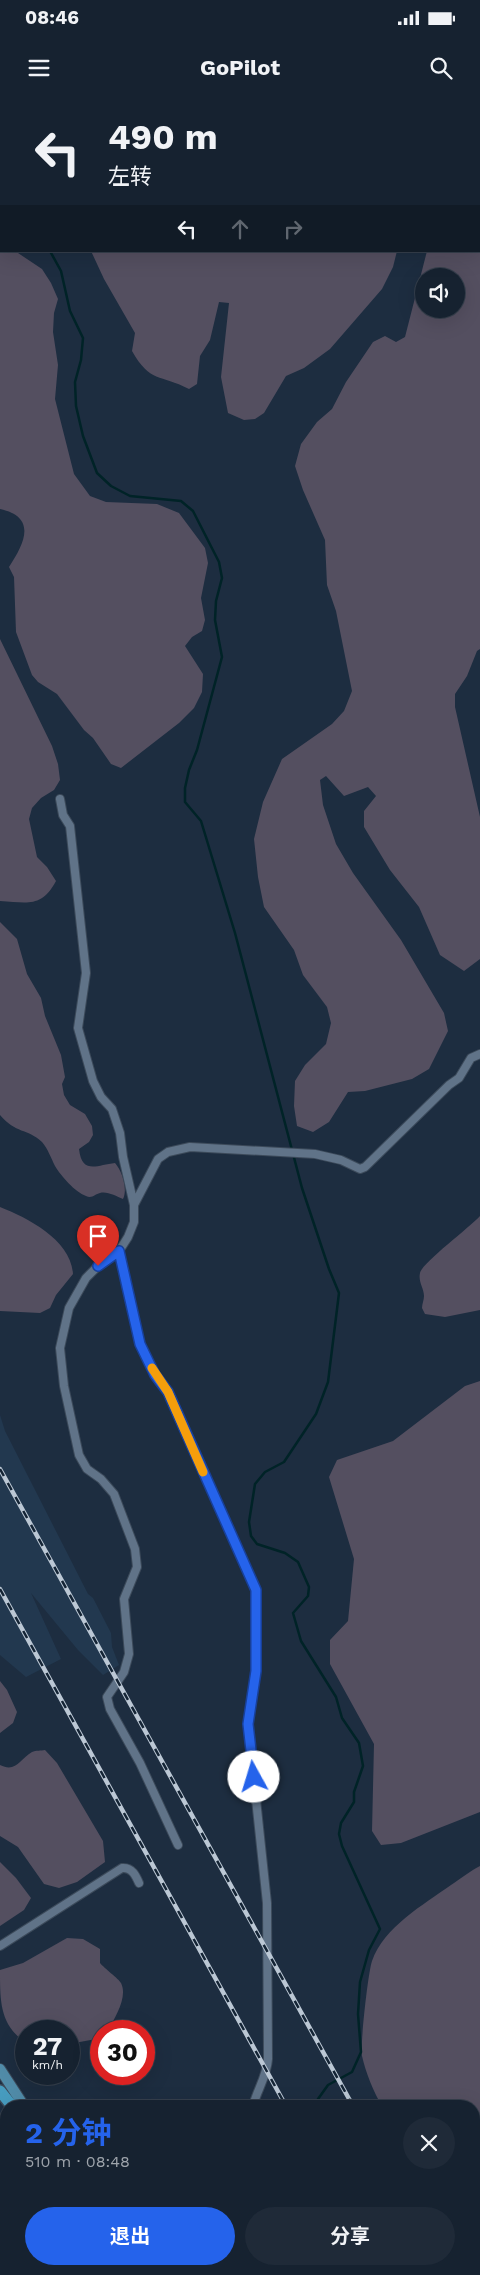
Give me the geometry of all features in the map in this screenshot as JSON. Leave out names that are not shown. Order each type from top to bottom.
[{"type":"main road","points":[[0,2069],[20,2100]]},
{"type":"street","points":[[60,799],[63,815],[70,826],[86,973],[78,1028],[93,1081],[101,1098],[112,1109],[120,1133],[123,1157],[134,1204],[134,1222],[119,1251],[98,1266],[86,1278],[69,1308],[60,1348],[61,1366],[79,1455],[87,1469],[101,1479],[114,1494],[135,1549],[137,1567],[124,1600],[129,1654],[124,1672],[108,1697],[110,1709],[140,1763],[178,1845]]},
{"type":"street","points":[[134,1204],[158,1159],[178,1148],[190,1147],[315,1154],[341,1160],[360,1168],[365,1167],[449,1085],[459,1078],[471,1058],[480,1054]]},
{"type":"street","points":[[119,1251],[140,1344],[155,1375],[168,1392],[256,1590],[256,1671],[248,1724],[268,1903],[268,2067],[254,2100]]},
{"type":"street","points":[[0,1946],[119,1870],[126,1868],[130,1870],[139,1883]]},
{"type":"shaded area","points":[[0,252],[16,252],[42,269],[58,299],[54,313],[53,332],[58,365],[55,399],[74,474],[90,496],[106,502],[157,504],[179,513],[205,548],[208,563],[201,598],[205,620],[202,631],[192,637],[185,646],[203,674],[202,692],[194,708],[179,723],[121,768],[111,764],[93,738],[84,730],[57,694],[38,682],[32,675],[16,632],[14,577],[9,567],[23,540],[23,525],[19,518],[12,513],[0,509]]},
{"type":"shaded area","points":[[91,252],[397,252],[393,267],[382,289],[330,349],[304,368],[286,376],[264,413],[255,419],[244,420],[228,413],[221,377],[229,303],[219,302],[210,340],[200,356],[197,384],[189,389],[150,373],[138,361],[132,351],[135,333],[104,279]]},
{"type":"shaded area","points":[[427,252],[480,252],[480,649],[477,651],[467,676],[455,694],[455,707],[480,817],[480,959],[464,971],[440,955],[419,907],[390,870],[364,827],[364,811],[376,796],[368,787],[344,796],[326,776],[320,780],[323,805],[336,844],[353,873],[401,940],[444,1013],[448,1031],[429,1069],[412,1079],[365,1091],[348,1092],[329,1122],[313,1132],[297,1126],[294,1106],[295,1081],[305,1065],[326,1044],[331,1023],[327,1007],[303,975],[294,950],[264,907],[258,877],[254,839],[263,802],[282,759],[332,724],[344,711],[352,691],[336,611],[327,585],[325,540],[303,490],[295,466],[301,444],[317,422],[332,409],[346,382],[373,342],[385,336],[396,342],[405,337],[415,298],[415,318],[465,318],[465,268],[423,268]]},
{"type":"shaded area","points":[[0,639],[52,746],[58,764],[60,780],[54,790],[41,798],[32,808],[29,819],[37,857],[47,867],[56,881],[45,896],[32,902],[0,901]]},
{"type":"shaded area","points":[[0,922],[17,939],[27,974],[41,998],[45,1016],[61,1055],[65,1077],[62,1084],[64,1095],[70,1105],[85,1114],[92,1126],[93,1135],[89,1142],[79,1149],[83,1162],[91,1166],[115,1163],[124,1180],[125,1190],[123,1199],[106,1193],[88,1197],[77,1191],[55,1166],[42,1142],[11,1125],[0,1115]]},
{"type":"shaded area","points":[[0,1207],[23,1217],[46,1232],[65,1251],[70,1262],[73,1274],[56,1295],[50,1308],[40,1313],[0,1311]]},
{"type":"shaded area","points":[[480,1216],[480,1310],[445,1317],[425,1314],[422,1308],[424,1296],[420,1282],[420,1273],[437,1254]]},
{"type":"shaded area","points":[[480,1381],[480,1812],[401,1843],[381,1845],[372,1831],[374,1744],[330,1664],[330,1640],[348,1621],[354,1559],[329,1477],[337,1460],[393,1441],[465,1386]]},
{"type":"shaded area","points":[[0,1415],[5,1431],[88,1594],[93,1598],[111,1633],[112,1647],[119,1665],[103,1675],[78,1650],[31,1593],[61,1659],[26,1677],[0,1655]]},
{"type":"shaded area","points":[[0,1681],[7,1690],[17,1712],[13,1723],[0,1733]]},
{"type":"shaded area","points":[[45,1750],[57,1763],[103,1841],[105,1862],[77,1882],[59,1888],[44,1884],[18,1847],[0,1836],[0,1765],[5,1767],[14,1766],[32,1752]]},
{"type":"shaded area","points":[[0,1862],[16,1878],[31,1898],[24,1910],[0,1926]]},
{"type":"shaded area","points":[[480,1866],[480,2100],[379,2100],[362,2056],[363,2024],[372,1961],[385,1938],[395,1927]]},
{"type":"shaded area","points":[[67,1938],[83,1939],[100,1949],[100,1963],[121,1983],[123,1989],[122,2001],[114,2020],[90,2020],[90,2040],[80,2042],[80,2020],[15,2020],[15,2033],[3,2012],[0,1992],[0,1970],[23,1963]]},
{"type":"waterway","points":[[51,252],[61,271],[70,311],[83,338],[81,360],[75,382],[76,406],[83,436],[97,473],[111,486],[130,496],[181,501],[193,511],[219,562],[222,578],[216,601],[215,620],[222,657],[197,750],[189,770],[185,788],[185,802],[201,821],[235,933],[302,1188],[339,1293],[328,1382],[316,1414],[284,1462],[265,1472],[255,1484],[249,1522],[251,1536],[257,1544],[285,1553],[298,1562],[309,1587],[308,1596],[293,1613],[301,1641],[336,1697],[342,1718],[359,1743],[363,1766],[354,1792],[354,1802],[341,1823],[339,1834],[342,1846],[380,1929],[369,1950],[360,1982],[358,2014],[361,2052],[352,2072],[328,2085],[319,2100]]},
{"type":"railway","points":[[0,1469],[350,2100]]},
{"type":"railway","points":[[0,1589],[283,2100]]},
{"type":"slow traffic","points":[[152,1368],[168,1392],[203,1472]]},
{"type":"route","points":[[98,1266],[119,1251],[140,1344],[146,1359],[168,1392],[256,1590],[256,1671],[248,1724],[254,1777]]}]
